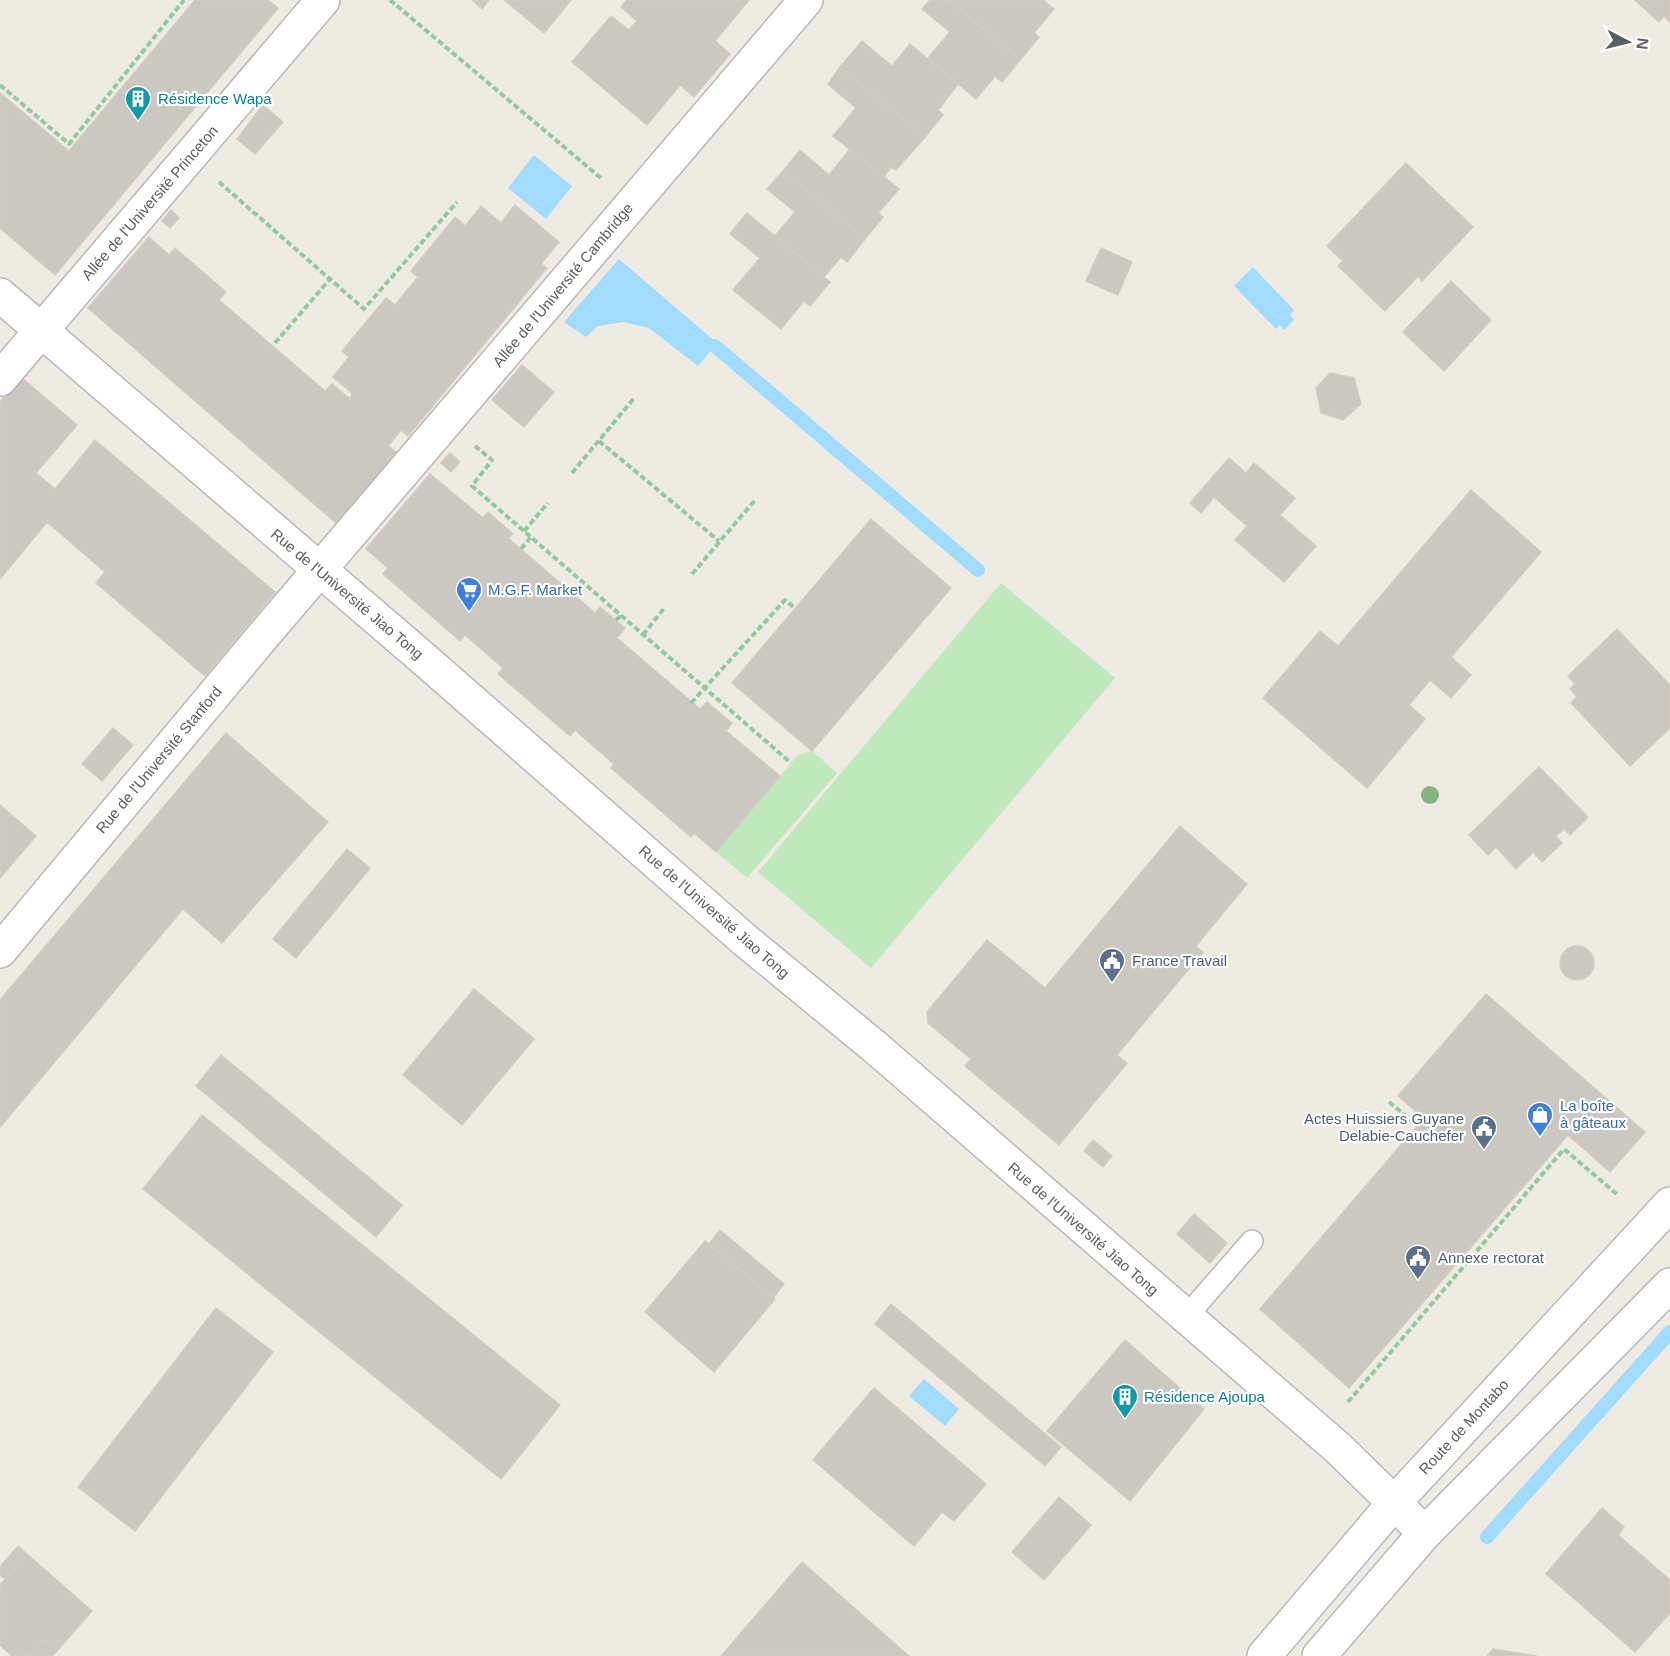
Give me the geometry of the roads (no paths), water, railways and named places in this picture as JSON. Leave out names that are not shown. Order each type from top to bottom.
[{"type":"street","name":"Allée de l'Université Princeton","points":[[0,379],[323,0]]},
{"type":"street","name":"Allée de l'Université Cambridge","points":[[320,571],[807,0]]},
{"type":"street","name":"Rue de l'Université Jiao Tong","points":[[0,295],[434,667],[746,941],[875,1047],[1185,1318],[1338,1448],[1425,1533]]},
{"type":"street","name":"Rue de l'Université Stanford","points":[[0,951],[320,571]]},
{"type":"street","name":"Route de Montabo","points":[[1264,1656],[1394,1503],[1670,1204]]},
{"type":"street","points":[[1319,1656],[1425,1533],[1670,1285]]},
{"type":"lane","points":[[1185,1318],[1252,1241]]},
{"type":"water","points":[[534,155],[572,186],[546,219],[508,188]]},
{"type":"water","points":[[619,259],[717,343],[698,366],[649,328],[623,322],[598,326],[586,337],[564,322]]},
{"type":"water","points":[[1253,267],[1294,310],[1290,315],[1294,320],[1284,330],[1280,325],[1276,329],[1234,286]]},
{"type":"water","points":[[924,1379],[959,1409],[945,1426],[909,1396]]},
{"type":"waterway","points":[[715,346],[978,570]]},
{"type":"waterway","points":[[1487,1537],[1670,1332]]},
{"type":"place","name":"Résidence Wapa","points":[[138,122]]},
{"type":"place","name":"M.G.F. Market","points":[[469,613]]},
{"type":"place","name":"France Travail","points":[[1112,984]]},
{"type":"place","name":"La boîte à gâteaux","points":[[1540,1138]]},
{"type":"place","name":"Actes Huissiers Guyane Delabie-Cauchefer","points":[[1484,1151]]},
{"type":"place","name":"Annexe rectorat","points":[[1418,1281]]},
{"type":"place","name":"Résidence Ajoupa","points":[[1125,1420]]}]
